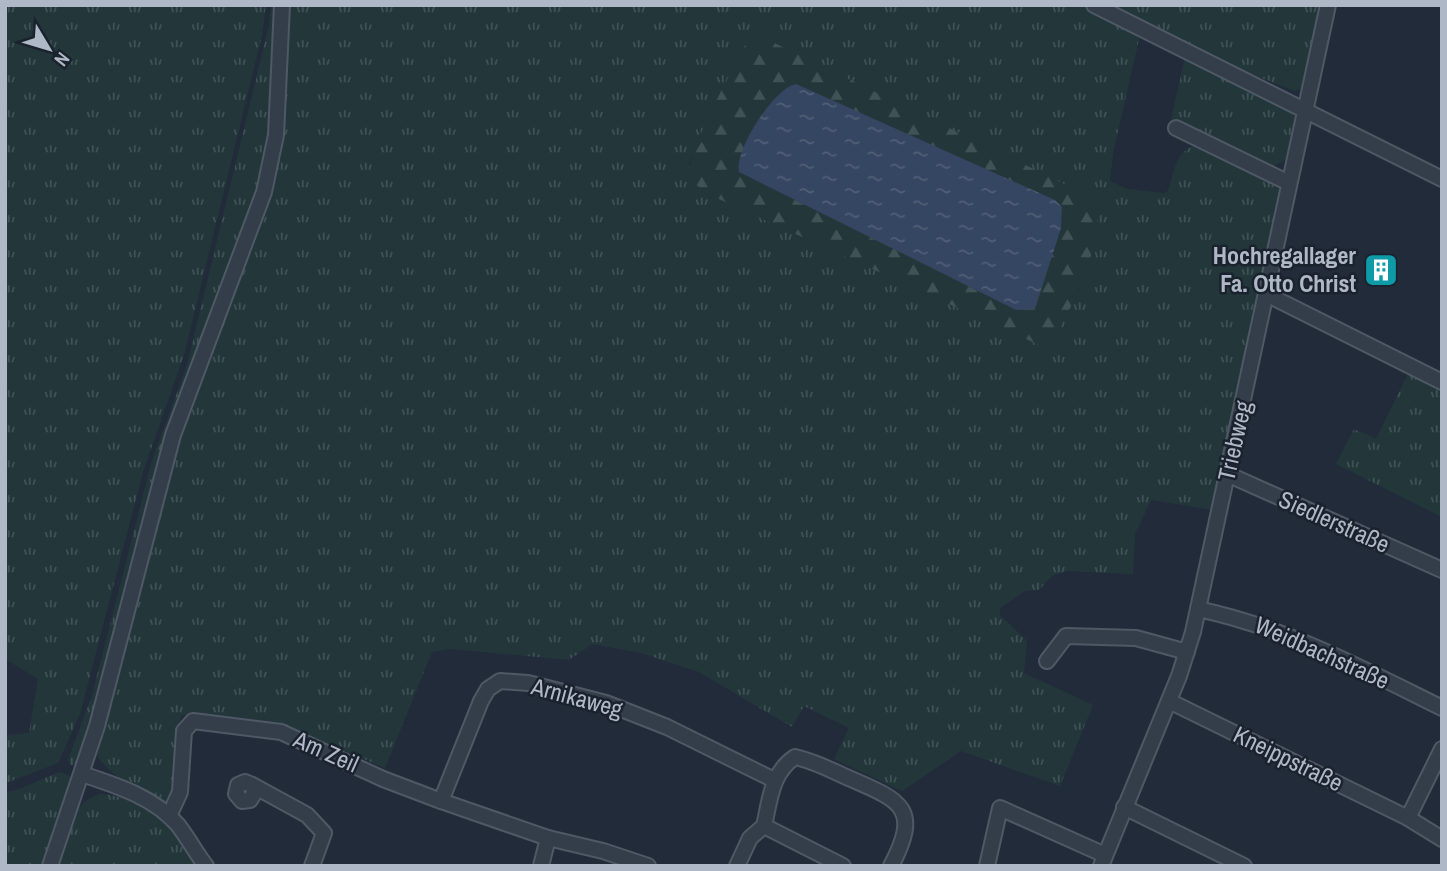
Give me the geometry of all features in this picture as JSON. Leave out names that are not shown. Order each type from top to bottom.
[{"type":"street","points":[[50,866],[82,774],[110,678],[173,435],[264,192],[276,135],[282,5]]},
{"type":"street","points":[[1094,5],[1442,179]]},
{"type":"street","name":"Triebweg","points":[[1103,861],[1187,652],[1328,5]]},
{"type":"street","points":[[1176,128],[1289,183]]},
{"type":"street","points":[[1266,294],[1442,382]]},
{"type":"street","name":"Siedlerstraße","points":[[1227,474],[1442,570]]},
{"type":"street","name":"Weidbachstraße","points":[[1198,609],[1247,620],[1300,639],[1442,708]]},
{"type":"street","points":[[1047,661],[1066,636],[1136,638],[1187,652]]},
{"type":"street","name":"Arnikaweg","points":[[442,801],[481,701],[488,689],[500,681],[528,683],[606,704],[667,727],[774,780]]},
{"type":"street","name":"Kneippstraße","points":[[1169,701],[1408,818],[1442,839]]},
{"type":"street","name":"Am Zeil","points":[[169,816],[180,792],[184,731],[193,721],[281,732],[383,779],[442,801],[548,838],[603,850],[648,866]]},
{"type":"street","points":[[1408,818],[1442,749]]},
{"type":"street","points":[[737,866],[750,838],[764,826],[774,780],[784,764],[795,757],[810,760],[891,796],[903,810],[905,828],[903,842],[891,866]]},
{"type":"street","points":[[82,774],[136,795],[169,816],[206,866]]},
{"type":"street","points":[[252,785],[307,815],[324,833],[312,866]]},
{"type":"street","points":[[1124,807],[1244,866]]},
{"type":"street","points":[[987,866],[1000,808],[1103,861]]},
{"type":"street","points":[[764,826],[843,866]]},
{"type":"street","points":[[541,866],[548,838]]},
{"type":"green space","points":[[5,5],[266,5],[262,35],[184,355],[143,472],[80,714],[58,763],[6,783],[5,735],[29,733],[38,679],[5,659]]},
{"type":"green space","points":[[271,5],[277,5],[271,126],[262,180],[162,450],[96,709],[79,762],[71,766],[68,760],[92,695],[151,464],[187,365],[269,25]]},
{"type":"green space","points":[[288,5],[1080,5],[1140,35],[1113,153],[1110,181],[1127,189],[1163,193],[1168,191],[1179,158],[1194,146],[1277,183],[1282,189],[1214,510],[1151,500],[1135,534],[1133,574],[1067,571],[1052,576],[1039,590],[1025,591],[1000,608],[1000,615],[1027,641],[1024,673],[1093,705],[1060,786],[961,751],[902,791],[834,759],[849,728],[804,706],[792,727],[699,672],[641,653],[592,644],[569,660],[450,649],[432,652],[385,768],[284,725],[236,717],[182,715],[176,735],[171,801],[163,801],[129,785],[108,768],[96,753],[171,459],[270,196]],"holes":[[[749,37],[1098,222],[1080,288],[1050,344],[1039,345],[710,195],[689,164]]]},
{"type":"green space","points":[[1107,5],[1325,5],[1305,87],[1295,91],[1226,64]]},
{"type":"green space","points":[[758,35],[1095,199],[1096,234],[1092,254],[1077,294],[1050,345],[1039,345],[710,195],[688,179],[704,126],[749,37]],"holes":[[[739,172],[1062,207],[1061,228],[1016,310]]]},
{"type":"green space","points":[[1185,57],[1290,112],[1298,120],[1289,159],[1271,167],[1171,119]]},
{"type":"green space","points":[[1414,361],[1442,374],[1442,517],[1336,464],[1354,429],[1376,439]]},
{"type":"green space","points":[[59,772],[73,777],[43,866],[5,866],[5,792],[20,789]]},
{"type":"green space","points":[[100,794],[117,796],[146,808],[170,827],[200,866],[56,866],[75,814],[81,805]]},
{"type":"water","points":[[796,84],[1055,200],[1062,207],[1061,228],[1035,309],[1016,310],[739,172],[743,150],[757,121],[777,96]]},
{"type":"place","name":"Hochregallager Fa. Otto Christ","points":[[1381,270]]}]
